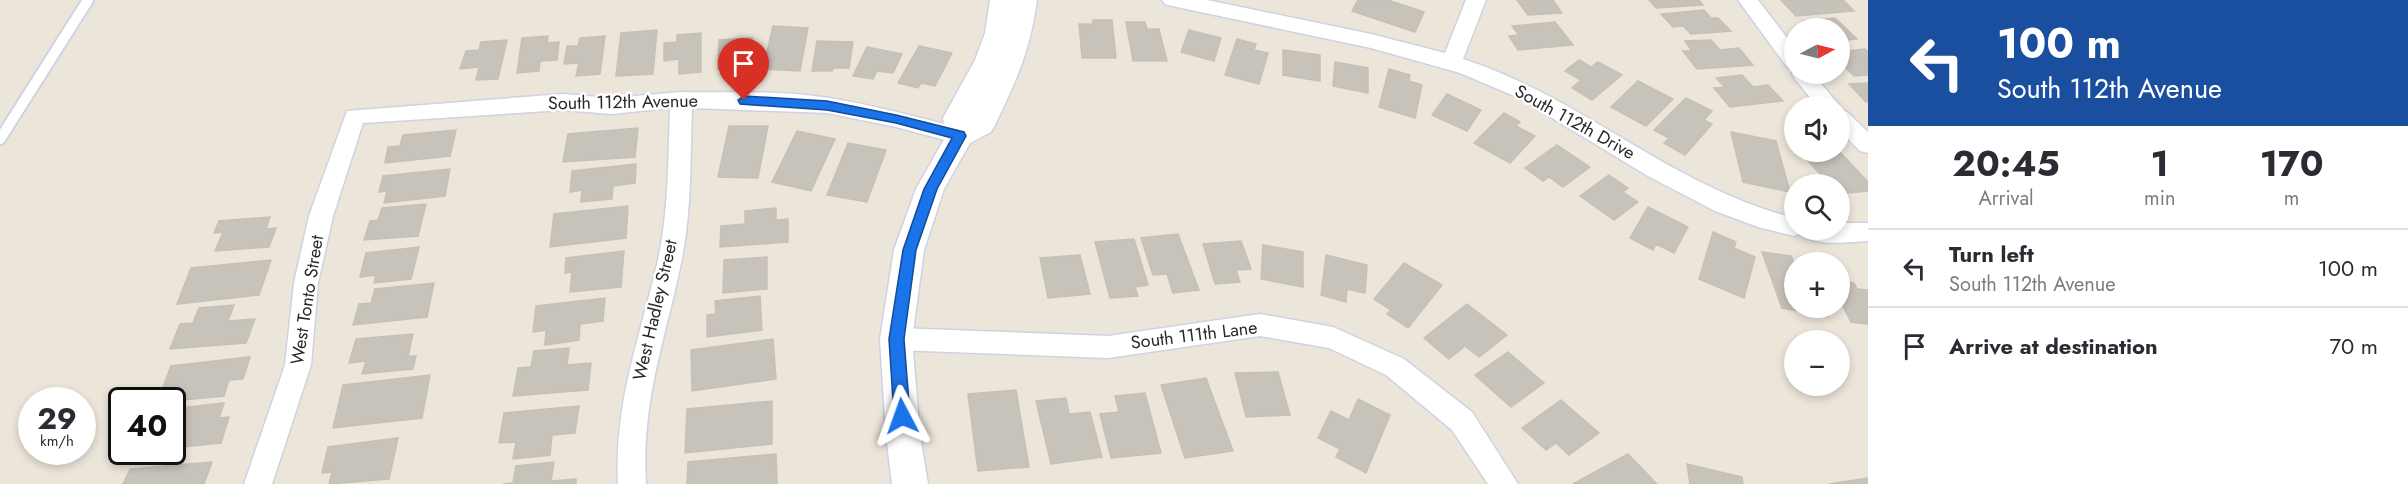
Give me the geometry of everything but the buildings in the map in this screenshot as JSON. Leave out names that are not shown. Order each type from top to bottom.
[{"type":"street","points":[[960,136],[957,118],[988,60],[998,33],[1002,0]]},
{"type":"street","points":[[910,484],[903,435],[897,339],[909,250],[930,189],[960,136],[981,125],[996,98],[1014,56],[1025,0]]},
{"type":"street","name":"South 112th Drive","points":[[1172,0],[1203,4],[1347,36],[1452,63],[1526,92],[1701,194],[1742,213],[1784,224]]},
{"type":"street","points":[[1452,63],[1476,0]]},
{"type":"street","points":[[1748,0],[1784,49]]},
{"type":"street","points":[[1810,84],[1821,96]]},
{"type":"street","name":"South 112th Avenue","points":[[355,116],[563,102],[610,106],[681,100],[765,101],[827,105],[896,119],[960,136]]},
{"type":"street","name":"West Hadley Street","points":[[632,484],[628,457],[637,386],[669,264],[677,210],[681,100]]},
{"type":"street","name":"West Tonto Street","points":[[258,484],[298,365],[306,283],[321,216],[355,116]]},
{"type":"street","points":[[1850,128],[1868,145]]},
{"type":"street","points":[[1850,232],[1868,232]]},
{"type":"street","name":"South 111th Lane","points":[[897,339],[1108,347],[1260,325],[1333,338],[1395,367],[1462,421],[1504,484]]},
{"type":"lane","points":[[0,139],[88,0]]},
{"type":"route","points":[[744,100],[827,105],[896,119],[960,136],[930,189],[909,250],[897,339],[902,416]]}]
